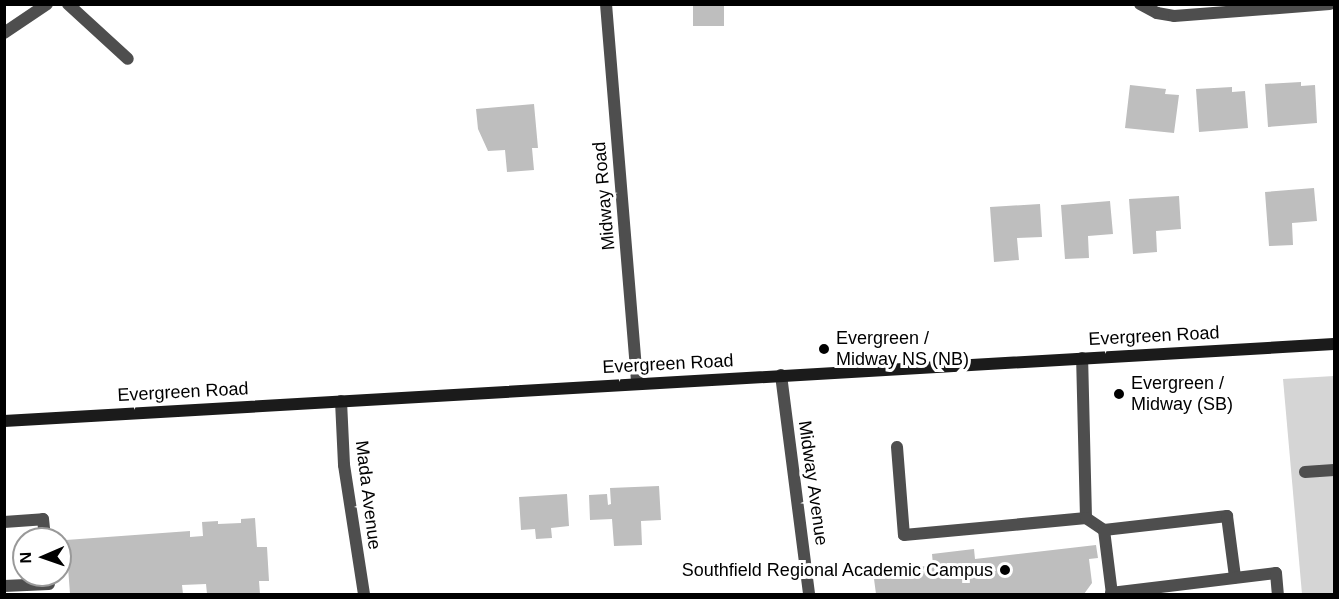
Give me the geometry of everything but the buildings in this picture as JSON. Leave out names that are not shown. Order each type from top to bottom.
[{"type":"main road","name":"Evergreen Road","points":[[4,421],[1335,344]]},
{"type":"street","points":[[4,33],[47,4]]},
{"type":"street","points":[[69,4],[128,59]]},
{"type":"street","name":"Midway Road","points":[[606,4],[637,383]]},
{"type":"street","points":[[1140,4],[1157,13],[1174,16],[1330,4]]},
{"type":"street","points":[[1082,358],[1086,518]]},
{"type":"street","name":"Midway Avenue","points":[[781,375],[808,594]]},
{"type":"street","name":"Mada Avenue","points":[[340,400],[344,465],[364,594]]},
{"type":"street","points":[[897,447],[904,535],[1086,518],[1104,530],[1227,516],[1234,577]]},
{"type":"street","points":[[1305,472],[1335,471]]},
{"type":"street","points":[[4,522],[43,519],[44,527]]},
{"type":"street","points":[[1104,530],[1111,594],[1275,573],[1278,594]]},
{"type":"shaded area","points":[[1334,376],[1334,594],[1302,594],[1283,379]]},
{"type":"place","name":"Evergreen / Midway NS (NB)","points":[[824,349]]},
{"type":"place","name":"Evergreen / Midway (SB)","points":[[1119,394]]},
{"type":"place","name":"Southfield Regional Academic Campus","points":[[1005,570]]}]
